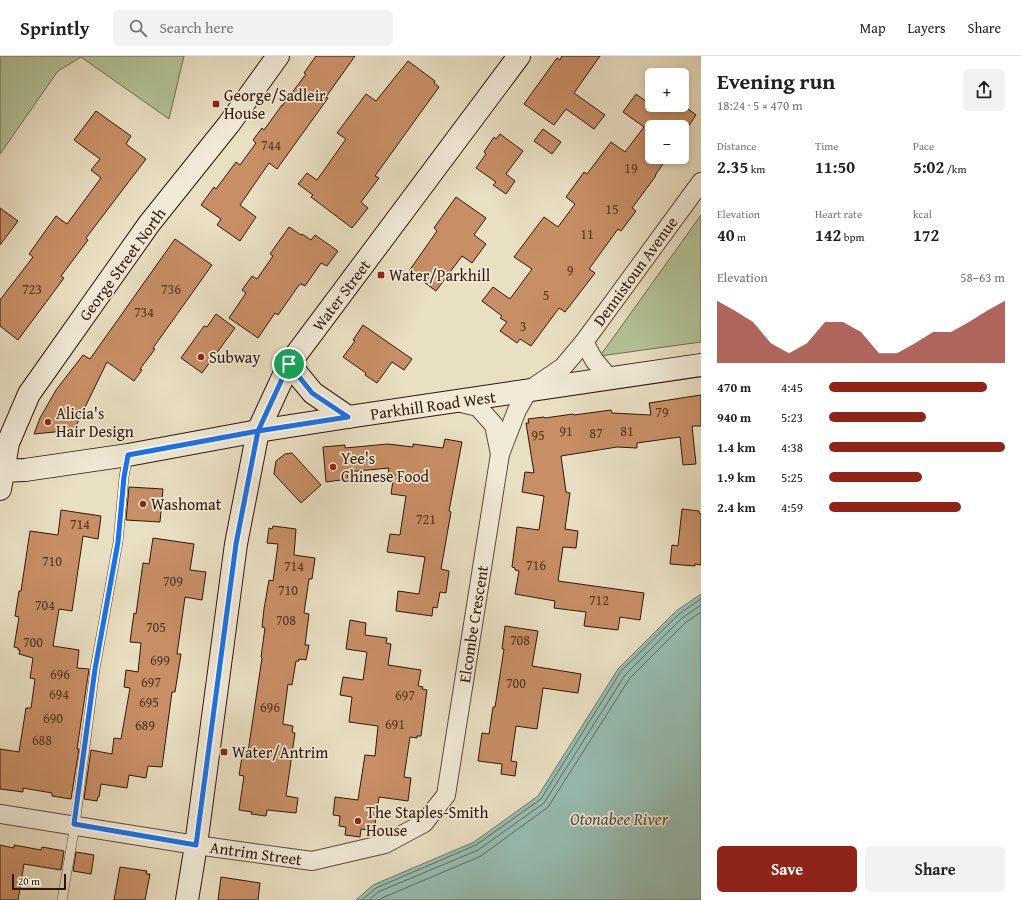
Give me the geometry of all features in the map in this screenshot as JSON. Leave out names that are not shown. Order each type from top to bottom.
[{"type":"main road","name":"George Street North","points":[[1,477],[8,443],[29,394],[149,224],[229,124],[278,56]]},
{"type":"main road","name":"Water Street","points":[[187,900],[196,845],[236,544],[258,431],[289,364],[519,56]]},
{"type":"main road","points":[[289,364],[312,393],[348,417]]},
{"type":"main road","name":"Parkhill Road West","points":[[1,477],[25,470],[128,455],[258,431],[701,365]]},
{"type":"street","name":"Dennistoun Avenue","points":[[528,391],[563,367],[584,342],[701,182]]},
{"type":"street","name":"Dennistoun Avenue","points":[[584,342],[594,360],[610,378]]},
{"type":"street","name":"Elcombe Crescent","points":[[446,795],[500,454],[518,410],[528,391]]},
{"type":"street","name":"Elcombe Crescent","points":[[456,402],[478,407],[494,425],[500,454]]},
{"type":"street","name":"Antrim Street","points":[[0,814],[74,824],[196,845],[312,861],[385,844],[424,822],[446,795]]},
{"type":"lane","points":[[62,900],[95,669],[118,542],[124,477],[128,455]]},
{"type":"green space","points":[[0,56],[184,56],[169,119],[81,57],[58,71],[0,154]]},
{"type":"green space","points":[[701,215],[701,342],[600,356]]},
{"type":"water","name":"Otonabee River","points":[[701,594],[701,900],[356,900],[373,885],[474,842],[538,796],[618,669],[676,611]]},
{"type":"building","points":[[316,56],[355,56],[326,97],[328,98],[277,169],[269,163],[240,205],[256,217],[240,241],[217,225],[221,219],[201,205],[214,187],[216,189],[236,162],[240,165],[256,143],[253,140],[262,128],[264,130],[306,74],[304,73]]},
{"type":"building","points":[[562,56],[600,56],[574,93],[605,115],[594,129],[566,109],[554,125],[524,104],[557,58],[560,60]]},
{"type":"building","points":[[408,61],[435,81],[434,83],[439,87],[375,176],[379,178],[361,202],[368,208],[352,228],[311,197],[313,195],[298,184],[307,173],[317,180],[346,139],[337,133],[366,94],[376,101]]},
{"type":"building","points":[[636,94],[645,101],[645,112],[689,112],[689,110],[696,115],[689,126],[689,120],[645,120],[645,164],[663,164],[632,208],[636,211],[621,231],[618,229],[589,269],[595,273],[565,312],[559,308],[531,346],[520,339],[517,343],[500,331],[507,322],[500,318],[502,316],[482,301],[493,287],[510,299],[532,269],[514,257],[544,217],[558,227],[575,204],[566,197],[584,172],[587,174],[611,142],[625,152],[644,127],[623,112]]},
{"type":"building","points":[[96,111],[131,136],[126,144],[146,159],[86,238],[88,240],[61,276],[64,278],[18,340],[0,326],[0,300],[33,257],[29,254],[56,216],[67,224],[101,178],[91,170],[100,159],[74,140]]},
{"type":"building","points":[[543,129],[561,142],[552,154],[534,141]]},
{"type":"building","points":[[500,134],[523,151],[506,174],[515,181],[506,194],[493,185],[496,182],[476,168],[486,154],[484,152],[494,137],[496,139]]},
{"type":"building","points":[[456,197],[486,218],[474,235],[486,244],[472,263],[462,256],[436,291],[409,271],[437,231],[434,228]]},
{"type":"building","points":[[0,208],[18,221],[0,245]]},
{"type":"building","points":[[289,227],[311,240],[315,235],[338,251],[327,266],[321,263],[305,286],[301,284],[299,285],[278,315],[275,313],[258,338],[229,318],[246,293],[242,290],[252,276],[257,279],[273,256],[270,254]]},
{"type":"building","points":[[175,239],[212,265],[153,348],[155,349],[140,369],[142,370],[134,381],[107,362],[74,430],[34,434],[40,418],[56,390],[83,355],[90,359]]},
{"type":"building","points":[[216,314],[235,328],[202,373],[181,358],[204,326],[207,327]]},
{"type":"building","points":[[363,325],[412,359],[404,370],[392,362],[377,383],[365,375],[366,373],[343,357],[355,341],[353,340]]},
{"type":"building","points":[[701,395],[701,426],[692,426],[696,464],[683,465],[680,437],[637,443],[637,448],[617,447],[561,456],[566,492],[570,493],[565,529],[578,531],[576,548],[563,547],[558,581],[644,593],[640,620],[620,617],[618,630],[584,626],[586,612],[554,608],[555,601],[515,594],[519,571],[512,567],[517,527],[539,530],[544,496],[522,492],[525,472],[534,473],[526,423],[529,423],[528,419],[611,410],[612,413],[651,415],[649,403]]},
{"type":"building","points":[[445,439],[462,442],[449,511],[451,512],[441,569],[449,571],[446,593],[440,592],[437,608],[433,607],[432,616],[396,611],[398,591],[419,594],[425,557],[387,552],[390,534],[400,535],[406,496],[391,494],[394,474],[388,474],[389,468],[347,472],[348,479],[326,482],[323,447],[345,445],[345,448],[388,444],[413,447],[413,444],[443,448]]},
{"type":"building","points":[[292,453],[321,485],[301,503],[274,474],[276,461],[285,454]]},
{"type":"building","name":"Washomat","points":[[129,487],[163,489],[160,522],[126,520]]},
{"type":"building","points":[[682,509],[699,511],[701,514],[701,565],[670,564],[672,545],[678,546]]},
{"type":"building","points":[[61,510],[101,516],[98,539],[83,536],[72,611],[59,609],[53,646],[79,650],[77,668],[89,669],[71,799],[52,796],[52,793],[23,788],[23,792],[0,789],[0,749],[19,752],[26,708],[31,708],[35,679],[30,678],[33,658],[19,654],[20,650],[14,647],[19,617],[15,616],[19,591],[21,591],[30,531],[58,535]]},
{"type":"building","points":[[273,526],[296,529],[294,555],[315,558],[312,579],[309,579],[304,613],[309,614],[305,645],[309,645],[306,660],[299,659],[299,661],[296,661],[292,685],[288,684],[283,722],[283,724],[293,726],[292,732],[295,733],[286,796],[298,798],[296,813],[267,810],[266,816],[251,814],[252,812],[239,810],[244,776],[239,775],[243,751],[248,752],[262,658],[265,628],[262,627],[264,609],[269,580],[273,581],[278,544],[267,543],[269,528],[272,529]]},
{"type":"building","points":[[153,538],[194,544],[190,570],[206,572],[202,600],[185,597],[177,654],[181,654],[175,692],[172,692],[162,767],[148,766],[146,778],[129,775],[127,788],[101,784],[97,801],[84,799],[91,750],[112,754],[114,738],[121,739],[130,688],[124,687],[126,670],[138,672],[141,643],[130,642],[134,613],[136,614],[143,563],[149,564]]},
{"type":"building","points":[[350,620],[366,623],[365,635],[387,638],[386,643],[391,644],[388,665],[421,670],[418,686],[427,690],[421,736],[417,736],[417,738],[410,737],[404,777],[411,778],[408,801],[379,797],[374,831],[361,829],[360,837],[345,835],[346,827],[339,826],[340,816],[333,815],[335,797],[358,800],[365,755],[375,756],[378,726],[349,722],[352,697],[340,695],[343,677],[363,680],[367,652],[346,649]]},
{"type":"building","points":[[505,626],[538,631],[532,666],[581,674],[578,693],[543,688],[537,729],[516,726],[511,761],[517,762],[515,776],[501,774],[502,764],[478,761],[482,733],[489,734],[493,707],[495,707],[504,649],[502,649]]},
{"type":"building","points":[[0,845],[14,848],[14,845],[41,850],[42,847],[64,851],[61,870],[24,864],[18,900],[0,900]]},
{"type":"building","points":[[76,852],[94,855],[91,874],[73,871]]},
{"type":"building","points":[[120,867],[147,871],[146,874],[150,874],[145,900],[114,900]]},
{"type":"building","points":[[221,877],[260,883],[258,900],[218,900]]},
{"type":"place","name":"George/Sadleir House","points":[[216,104]]},
{"type":"place","name":"Water/Parkhill","points":[[381,275]]},
{"type":"place","name":"Subway","points":[[201,357]]},
{"type":"place","name":"Alicia's Hair Design","points":[[48,422]]},
{"type":"place","name":"Yee's Chinese Food","points":[[333,467]]},
{"type":"place","name":"Washomat","points":[[143,504]]},
{"type":"place","name":"Water/Antrim","points":[[224,752]]},
{"type":"place","name":"The Staples-Smith House","points":[[358,821]]},
{"type":"route","points":[[289,364],[258,431],[128,455],[124,477],[118,542],[95,669],[74,824],[196,845],[236,544],[258,431],[348,417],[312,393],[289,364]]}]
